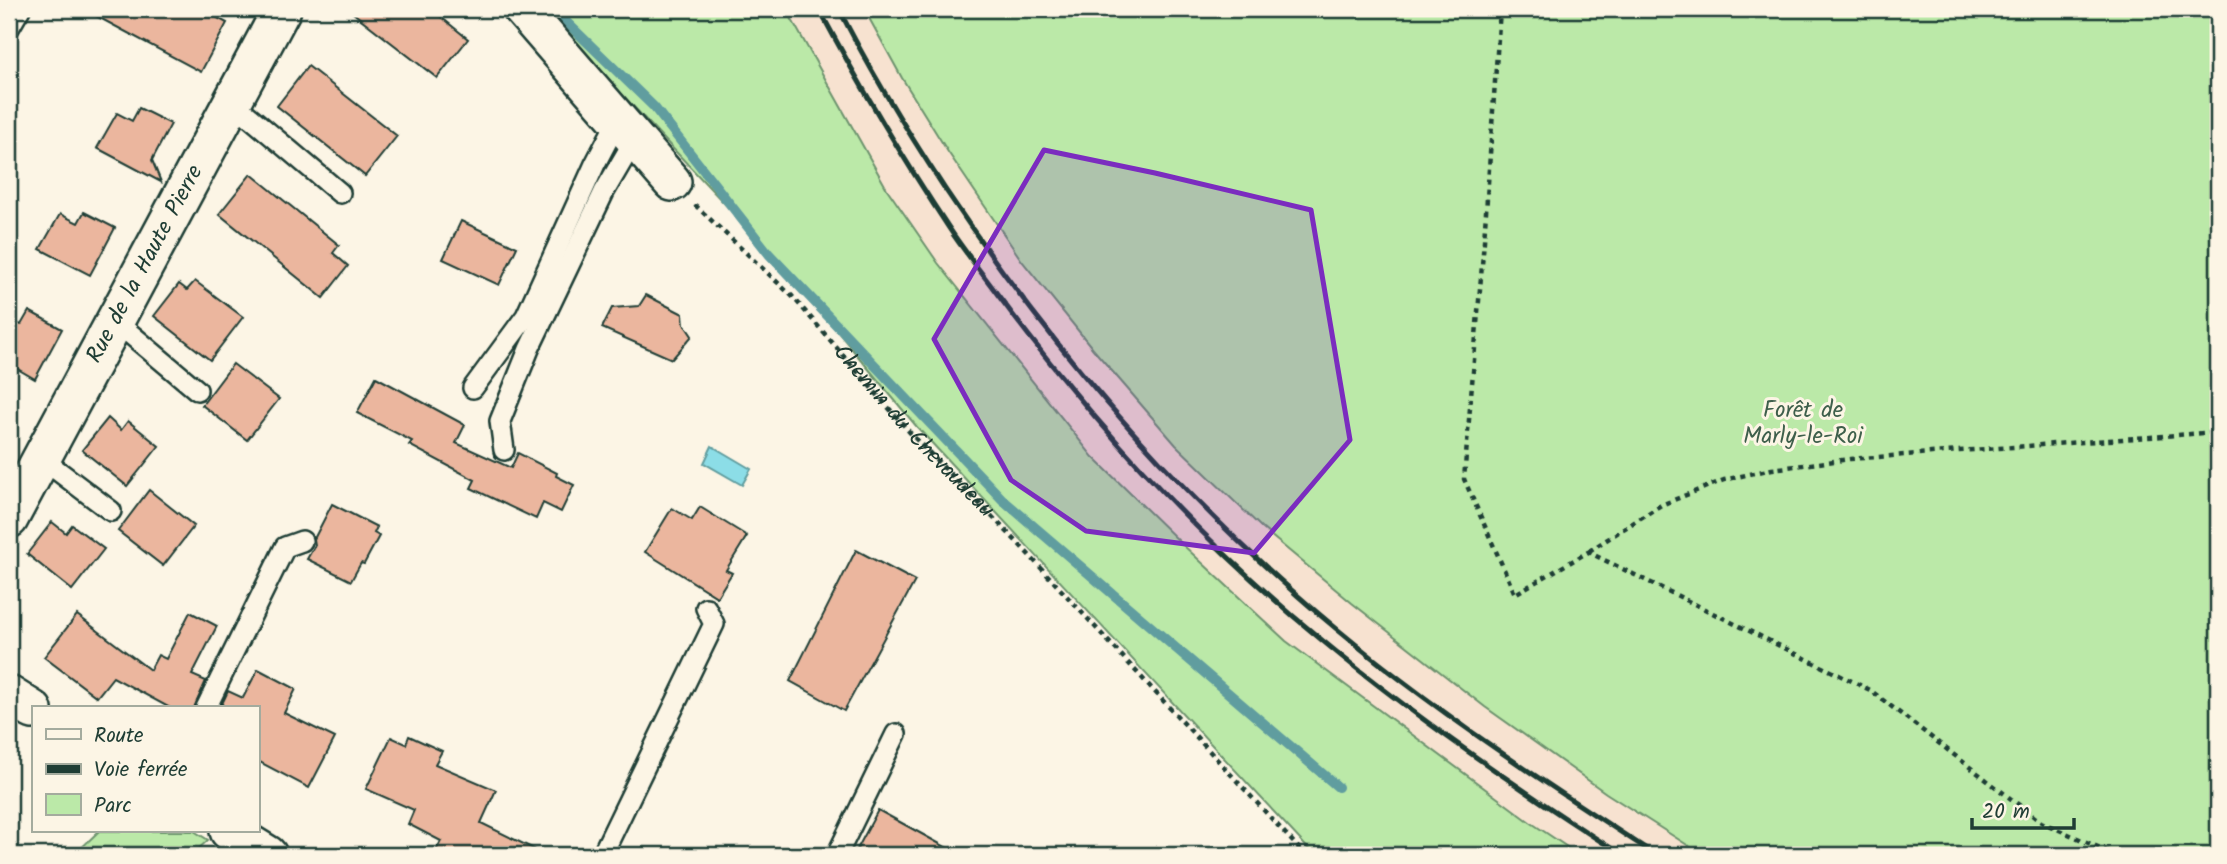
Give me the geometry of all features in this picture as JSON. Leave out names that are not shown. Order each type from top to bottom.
[{"type":"street","name":"Rue de la Haute Pierre","points":[[9,519],[282,9]]},
{"type":"street","points":[[522,9],[672,182]]},
{"type":"street","points":[[9,695],[32,709]]},
{"type":"street","points":[[231,832],[268,855]]},
{"type":"lane","points":[[9,28],[20,9]]},
{"type":"lane","points":[[232,102],[340,193]]},
{"type":"lane","points":[[473,388],[526,316],[595,164],[627,130]]},
{"type":"lane","points":[[503,450],[500,421],[529,349],[604,192],[627,130]]},
{"type":"lane","points":[[115,321],[197,390]]},
{"type":"lane","points":[[41,458],[111,511]]},
{"type":"lane","points":[[207,706],[285,547],[302,541]]},
{"type":"lane","points":[[602,855],[714,624],[706,608]]},
{"type":"lane","points":[[836,855],[896,734]]},
{"type":"path","points":[[1500,9],[1464,479],[1515,594],[1588,552],[1661,505],[1724,480],[1772,469],[1850,459],[2218,432]]},
{"type":"path","name":"Chemin du Chevaudeau","points":[[672,182],[792,296],[913,436],[1018,543],[1305,855]]},
{"type":"path","points":[[1588,552],[1870,690],[2041,822],[2116,855]]},
{"type":"highlighted area","points":[[1044,150],[1311,210],[1350,440],[1254,553],[1086,531],[1011,480],[934,339]]},
{"type":"shaded area","points":[[786,9],[864,9],[902,78],[948,152],[1022,261],[1175,445],[1263,529],[1485,707],[1606,793],[1703,855],[1579,855],[1530,822],[1286,641],[1093,457],[938,263],[887,189]]},
{"type":"green space","points":[[542,9],[786,9],[887,189],[938,263],[1093,457],[1286,641],[1530,822],[1579,855],[1314,855],[917,427],[782,265]]},
{"type":"green space","name":"Forêt de Marly-le-Roi","points":[[864,9],[2218,9],[2218,855],[1703,855],[1606,793],[1485,707],[1263,529],[1176,445],[1022,261],[948,152],[902,78]]},
{"type":"green space","points":[[98,832],[196,832],[208,840],[192,855],[74,855]]},
{"type":"water","points":[[712,446],[751,469],[742,485],[704,463]]},
{"type":"building","points":[[83,9],[201,9],[227,23],[201,72]]},
{"type":"building","points":[[348,9],[431,9],[468,39],[437,78]]},
{"type":"building","points":[[308,66],[397,136],[365,176],[277,106]]},
{"type":"building","points":[[139,108],[171,124],[152,160],[161,182],[97,148],[117,113],[132,121]]},
{"type":"building","points":[[251,174],[339,245],[333,253],[348,266],[323,298],[219,214]]},
{"type":"building","points":[[84,212],[115,228],[90,275],[40,249],[60,214],[78,223]]},
{"type":"building","points":[[461,221],[517,247],[499,285],[443,259]]},
{"type":"building","points":[[195,281],[243,317],[210,360],[154,316],[179,284],[187,290]]},
{"type":"building","points":[[646,295],[683,314],[684,324],[692,336],[672,359],[602,328],[612,308],[639,306]]},
{"type":"building","points":[[29,311],[62,329],[35,379],[9,364],[9,318],[21,325]]},
{"type":"building","points":[[233,364],[279,399],[247,440],[202,405]]},
{"type":"building","points":[[376,377],[465,425],[456,443],[511,468],[518,453],[574,485],[561,512],[543,503],[536,519],[471,488],[475,480],[409,445],[412,441],[357,413]]},
{"type":"building","points":[[108,418],[121,430],[128,421],[159,446],[127,486],[82,450]]},
{"type":"building","points":[[149,490],[194,526],[163,566],[118,531]]},
{"type":"building","points":[[332,504],[377,527],[374,533],[379,536],[351,581],[307,559]]},
{"type":"building","points":[[700,507],[747,536],[726,570],[732,573],[717,597],[645,552],[672,508],[692,520]]},
{"type":"building","points":[[52,522],[66,533],[72,525],[104,549],[72,590],[27,554]]},
{"type":"building","points":[[856,550],[915,581],[844,711],[790,681]]},
{"type":"building","points":[[190,612],[217,626],[192,675],[206,681],[195,706],[166,706],[113,677],[97,697],[44,657],[77,615],[150,670],[158,655],[166,659]]},
{"type":"building","points":[[258,669],[296,689],[284,713],[335,738],[309,788],[259,762],[259,706],[221,706],[228,691],[243,698]]},
{"type":"building","points":[[409,736],[442,751],[435,764],[496,790],[481,823],[546,855],[434,855],[441,841],[408,824],[414,810],[366,789],[391,737],[406,744]]},
{"type":"building","points":[[878,810],[960,855],[854,855]]},
{"type":"waterway","points":[[553,9],[654,107],[769,254],[1003,500],[1338,787]]},
{"type":"railway","points":[[819,9],[881,120],[961,245],[1071,389],[1150,478],[1234,563],[1359,670],[1469,752],[1622,855]]},
{"type":"railway","points":[[839,9],[903,123],[983,245],[1108,404],[1199,502],[1297,595],[1382,666],[1517,763],[1656,855]]}]
